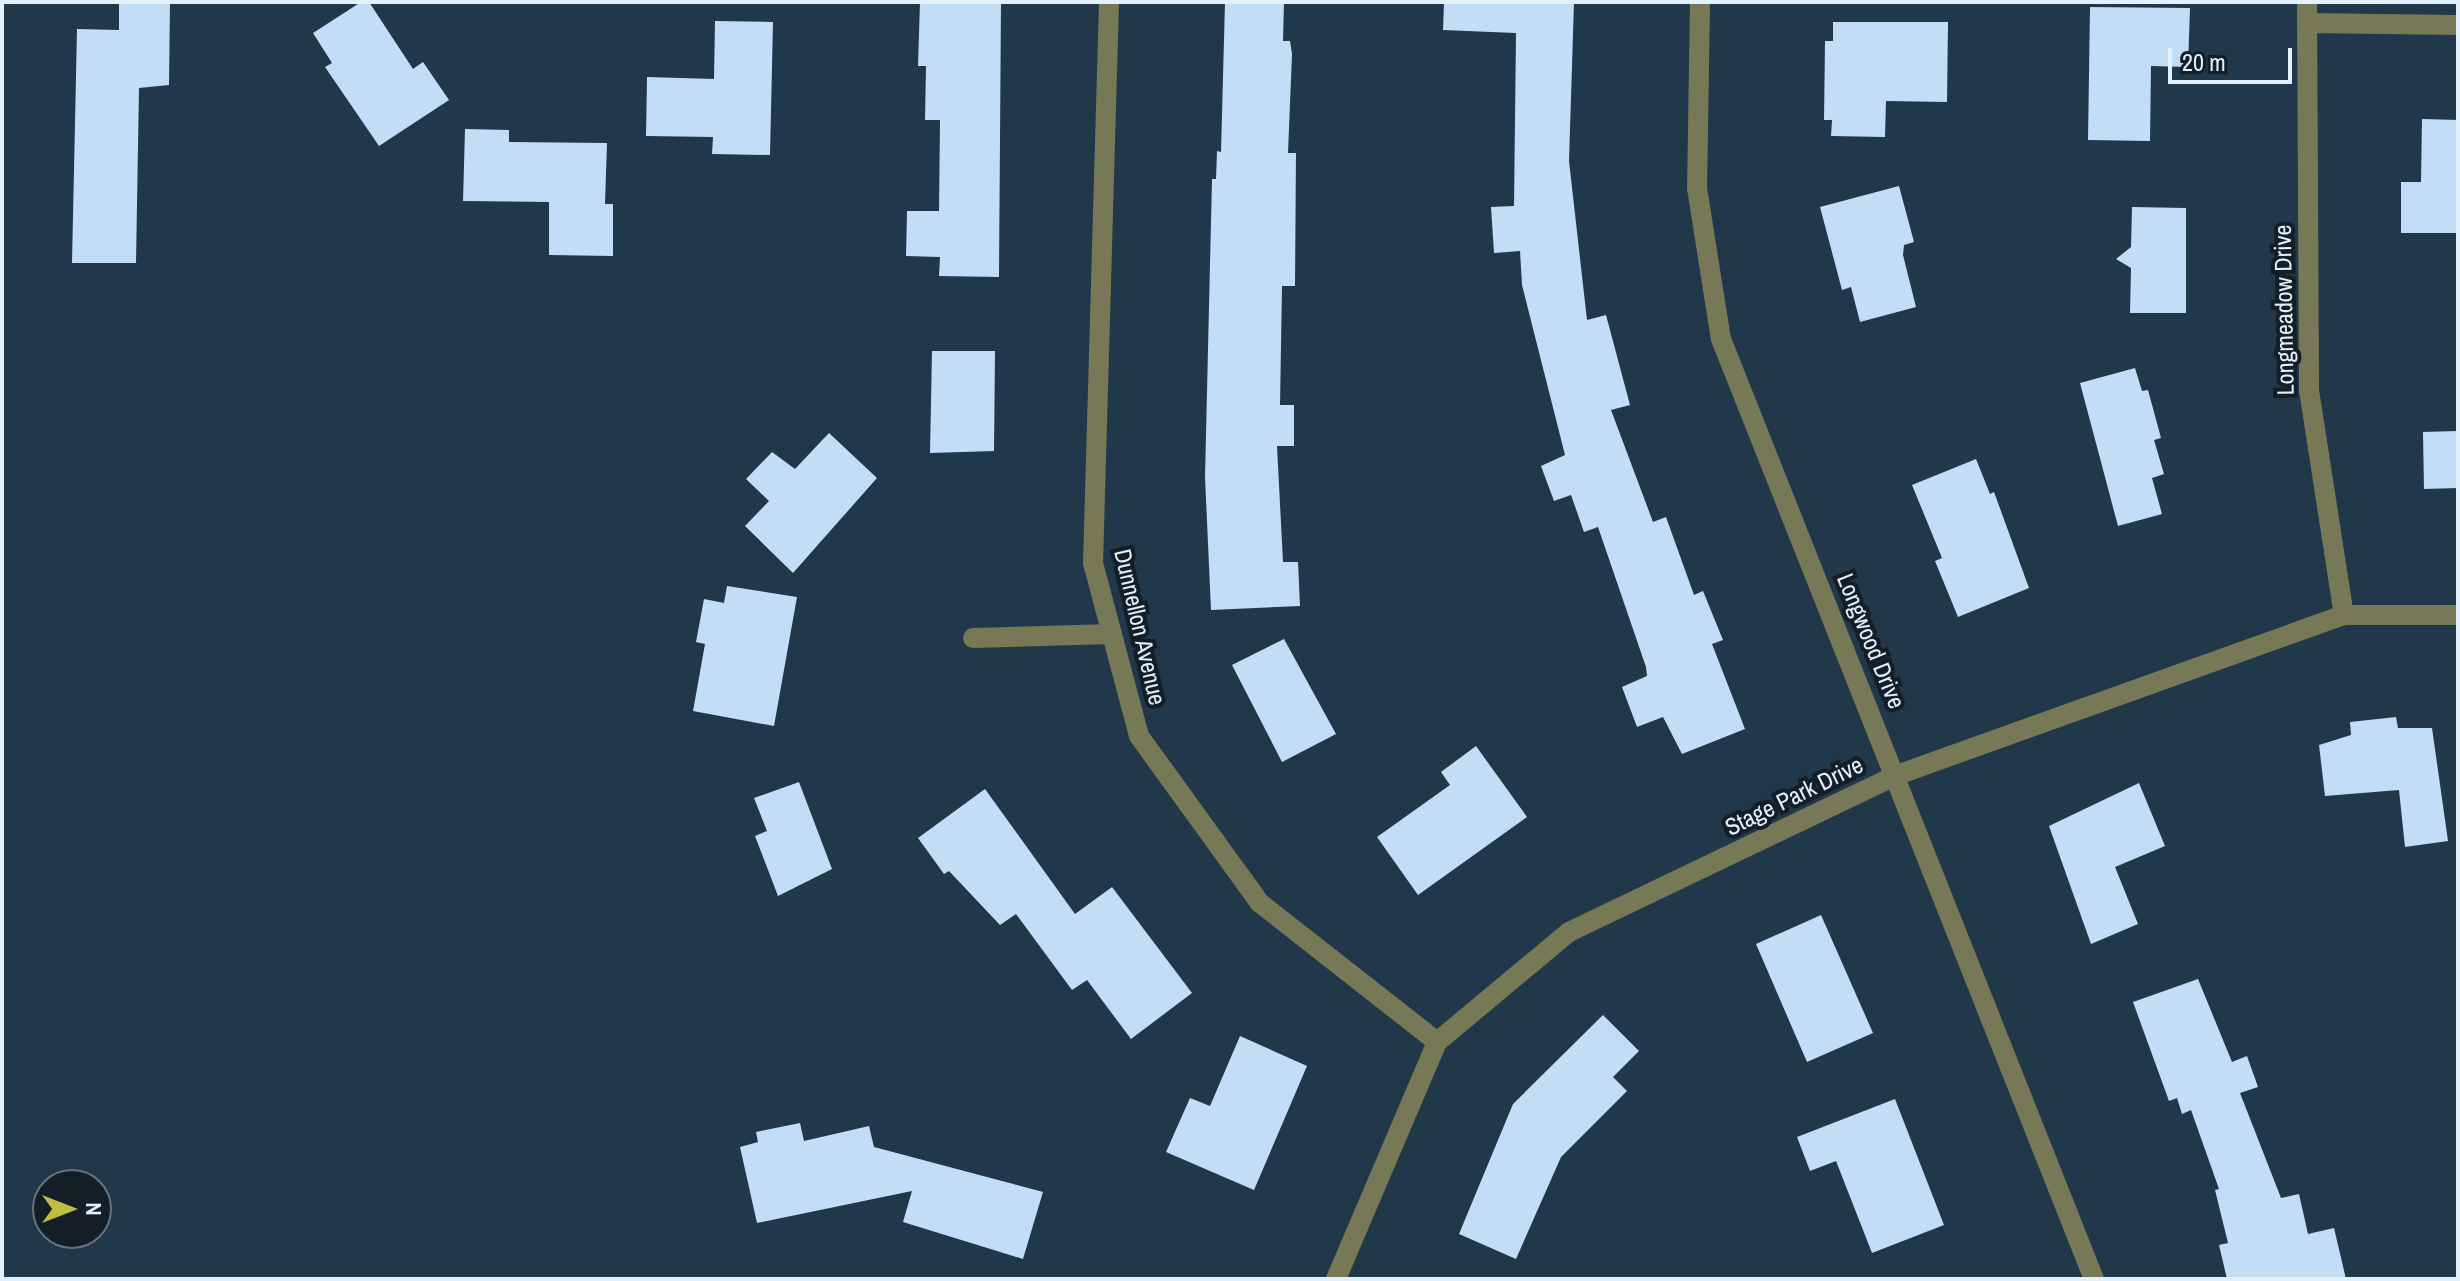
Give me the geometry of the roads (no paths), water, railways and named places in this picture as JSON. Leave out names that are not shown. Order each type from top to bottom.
[{"type":"street","name":"Dunnellon Avenue","points":[[1109,2],[1093,563],[1139,736],[1260,903],[1437,1042]]},
{"type":"street","name":"Longwood Drive","points":[[1700,2],[1697,188],[1721,339],[1897,775],[2094,1279]]},
{"type":"street","name":"Longmeadow Drive","points":[[2307,2],[2309,390],[2344,615]]},
{"type":"street","points":[[2307,23],[2458,25]]},
{"type":"street","name":"Stage Park Drive","points":[[1336,1279],[1437,1042],[1569,932],[1897,775],[2344,615],[2458,615]]},
{"type":"street","points":[[973,638],[1112,634]]}]
